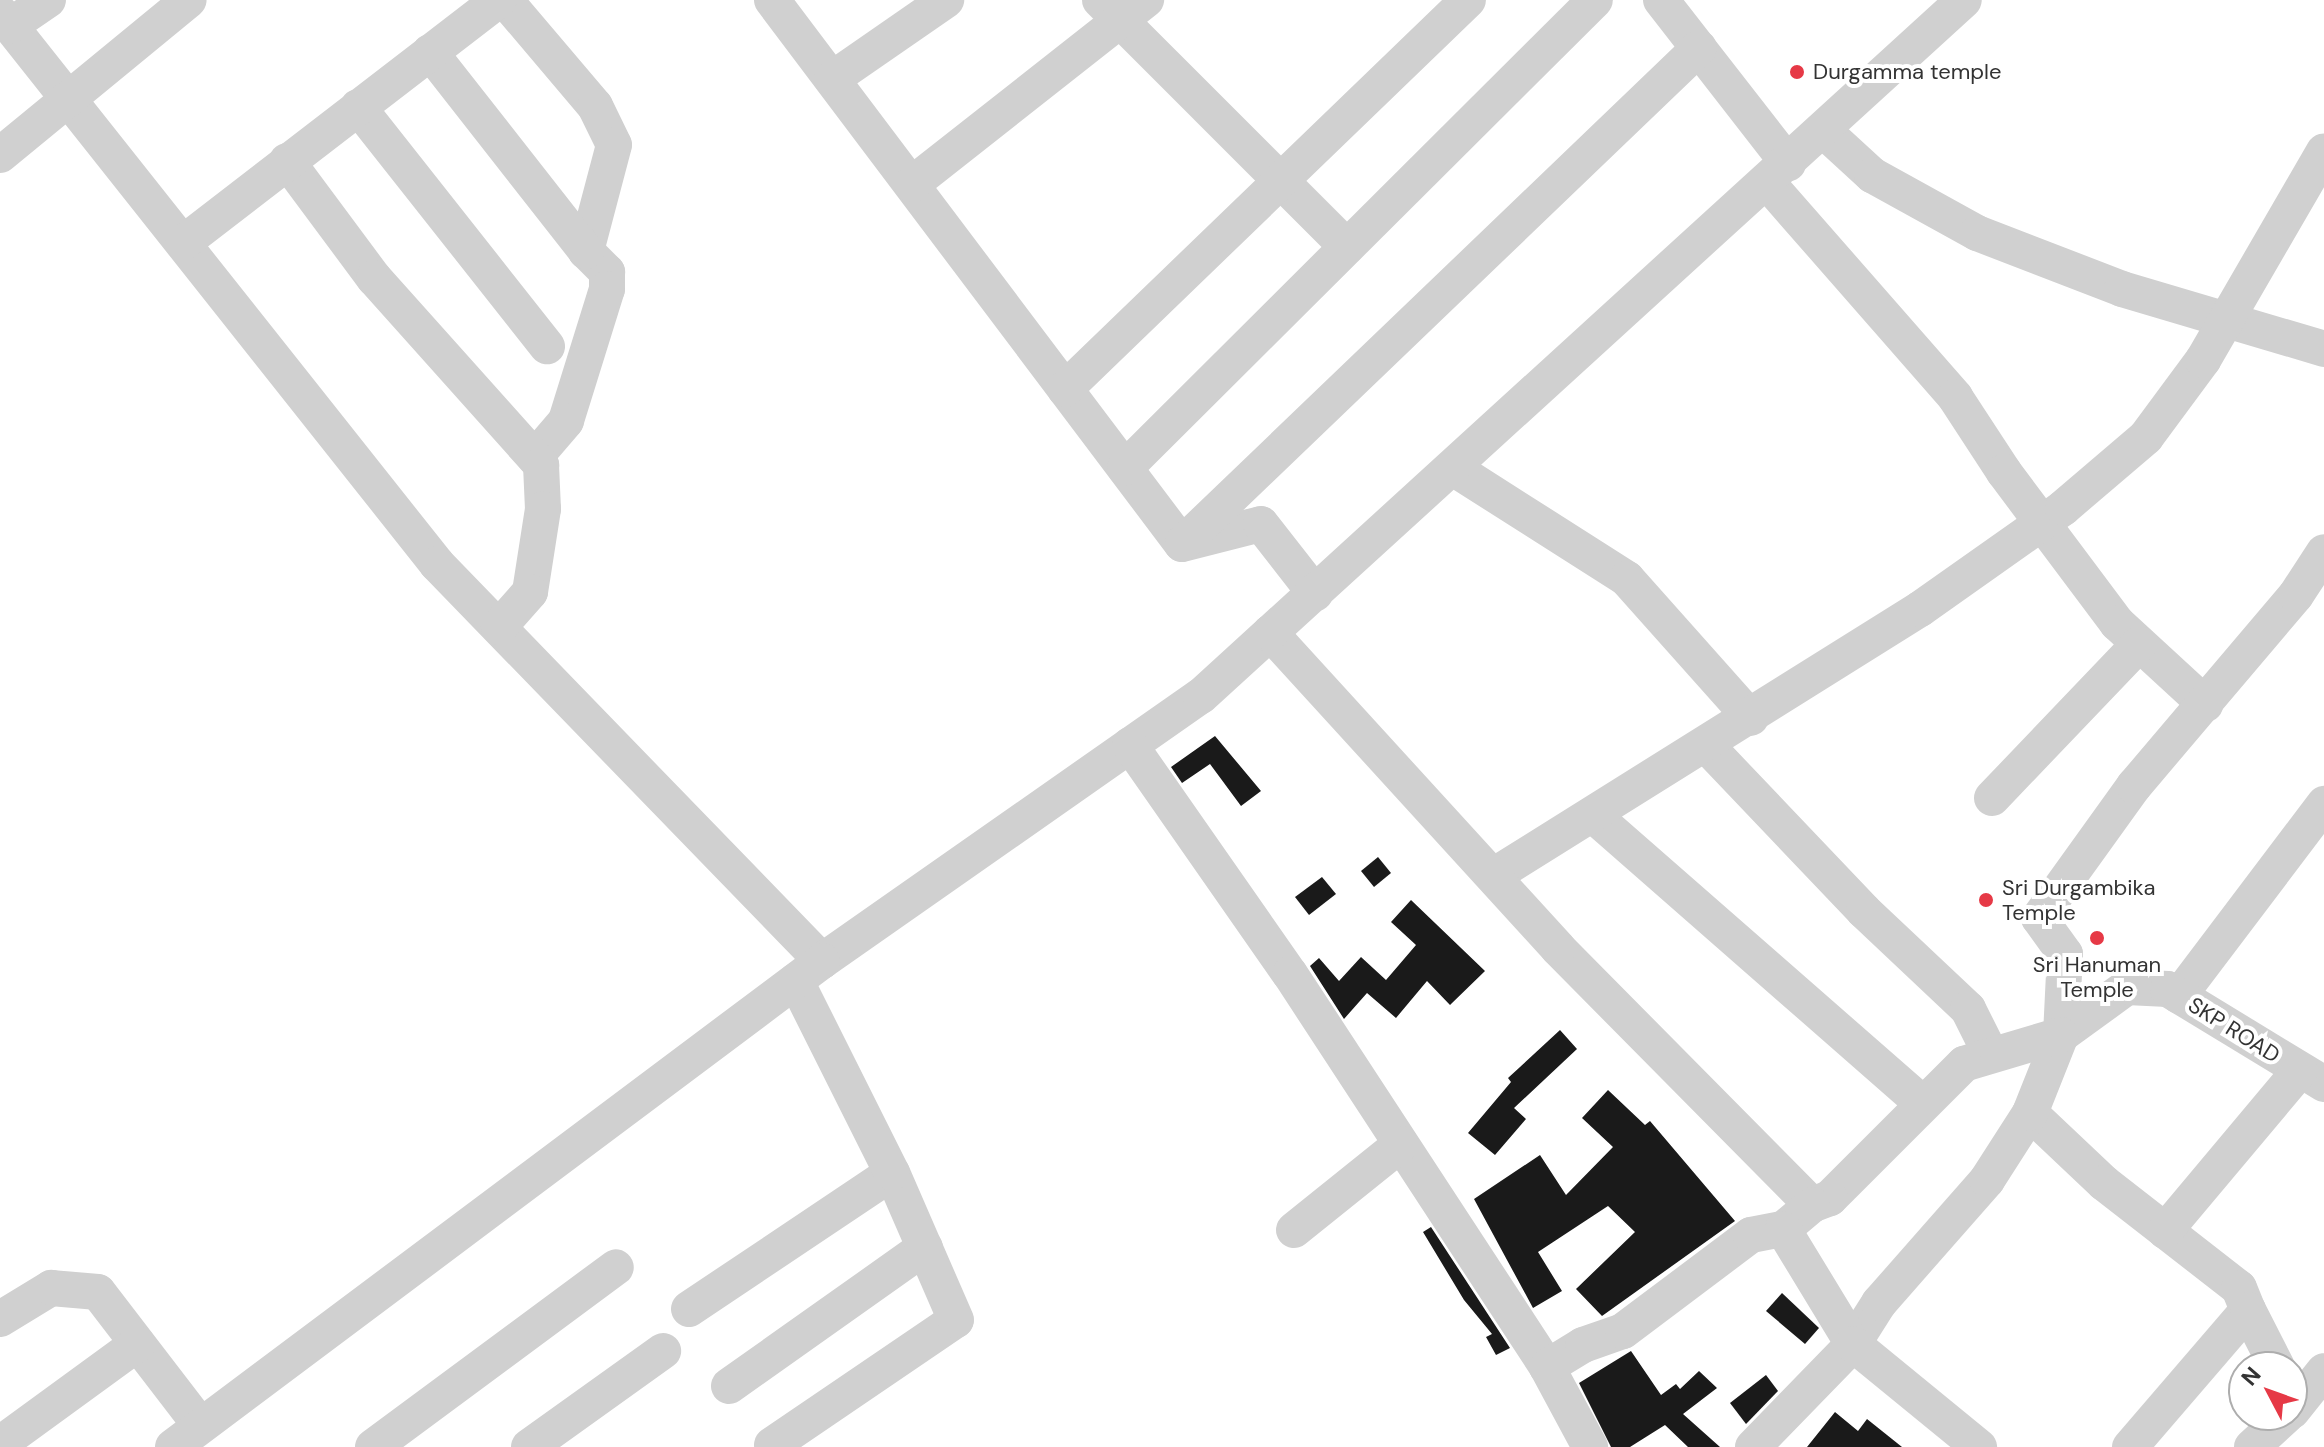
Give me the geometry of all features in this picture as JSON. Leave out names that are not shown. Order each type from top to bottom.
[{"type":"street","points":[[48,0],[5,19],[437,564],[499,627],[809,971],[956,1320],[772,1445]]},
{"type":"street","points":[[0,155],[189,0]]},
{"type":"street","points":[[183,243],[502,0],[595,106],[614,145],[586,251]]},
{"type":"street","points":[[772,0],[1182,544]]},
{"type":"street","points":[[832,79],[946,0]]},
{"type":"street","points":[[1065,389],[1468,0]]},
{"type":"street","points":[[1125,468],[1595,0]]},
{"type":"street","points":[[1661,0],[1699,48],[1777,172],[1955,397],[2117,623],[2205,704]]},
{"type":"street","points":[[0,1319],[51,1288],[98,1292],[137,1344],[187,1436],[809,971],[1201,696],[1964,0]]},
{"type":"street","points":[[912,184],[1123,6],[1281,181],[1347,247]]},
{"type":"street","points":[[1182,544],[1699,48]]},
{"type":"street","points":[[430,52],[586,251],[607,272],[607,289],[566,421],[535,457]]},
{"type":"street","points":[[358,107],[547,346]]},
{"type":"street","points":[[1823,130],[1872,175],[1977,233],[2225,323],[2324,349]]},
{"type":"street","points":[[1493,876],[1751,718],[2044,521],[2146,437],[2225,323],[2324,151]]},
{"type":"street","points":[[287,161],[374,278],[541,465],[543,509],[530,592],[499,627]]},
{"type":"street","points":[[1453,468],[1627,579],[1751,718]]},
{"type":"street","points":[[1182,544],[1261,524],[1315,593]]},
{"type":"street","points":[[1753,1447],[1853,1344],[1879,1303],[1987,1180],[2030,1113],[2061,1035],[2065,954],[2039,918],[2134,786],[2296,595],[2324,552]]},
{"type":"street","points":[[1270,633],[1493,876],[1812,1205]]},
{"type":"street","points":[[1992,798],[2139,644]]},
{"type":"street","points":[[1130,745],[1401,1144],[1547,1367],[1590,1447]]},
{"type":"street","points":[[1707,746],[1864,911],[1968,1009],[1991,1055]]},
{"type":"street","points":[[2179,996],[2324,804]]},
{"type":"street","points":[[1593,815],[1922,1103]]},
{"type":"street","name":"SKP ROAD","points":[[2061,1035],[2127,987],[2168,989],[2317,1076]]},
{"type":"street","points":[[1547,1367],[1583,1345],[1623,1331],[1751,1235],[1783,1229],[1812,1205],[1830,1198],[1964,1064],[2061,1035]]},
{"type":"street","points":[[2165,1231],[2317,1076]]},
{"type":"street","points":[[2030,1113],[2104,1183],[2239,1288],[2269,1351]]},
{"type":"street","points":[[1294,1230],[1401,1144]]},
{"type":"street","points":[[689,1309],[892,1173]]},
{"type":"street","points":[[1783,1229],[1853,1344],[1979,1447]]},
{"type":"street","points":[[729,1386],[925,1247]]},
{"type":"street","points":[[373,1447],[616,1267]]},
{"type":"street","points":[[2130,1447],[2248,1310]]},
{"type":"street","points":[[0,1444],[137,1344]]},
{"type":"street","points":[[529,1447],[663,1351]]},
{"type":"street","points":[[2308,1389],[2324,1371]]},
{"type":"street","points":[[2252,1447],[2268,1431]]},
{"type":"building","points":[[1215,736],[1261,791],[1241,806],[1210,764],[1182,783],[1171,767]]},
{"type":"building","points":[[1378,857],[1391,873],[1374,887],[1361,871]]},
{"type":"building","points":[[1322,877],[1336,894],[1309,915],[1295,897]]},
{"type":"building","points":[[1411,900],[1485,971],[1450,1005],[1427,981],[1396,1018],[1367,993],[1344,1019],[1310,966],[1319,958],[1339,981],[1361,957],[1386,980],[1416,945],[1391,922]]},
{"type":"building","points":[[1560,1030],[1577,1049],[1514,1108],[1526,1119],[1495,1155],[1468,1133],[1511,1082],[1508,1078]]},
{"type":"building","points":[[1608,1090],[1645,1125],[1650,1121],[1735,1221],[1602,1316],[1576,1289],[1635,1232],[1608,1206],[1538,1252],[1562,1291],[1533,1308],[1474,1199],[1540,1155],[1566,1195],[1613,1147],[1582,1118]]},
{"type":"building","points":[[1431,1227],[1510,1348],[1496,1355],[1486,1337],[1492,1334],[1464,1300],[1423,1232]]},
{"type":"building","points":[[1782,1293],[1819,1328],[1805,1344],[1766,1311]]},
{"type":"building","points":[[1631,1351],[1661,1395],[1676,1384],[1680,1389],[1699,1371],[1717,1388],[1683,1414],[1720,1447],[1688,1447],[1665,1425],[1630,1447],[1611,1447],[1579,1383]]},
{"type":"building","points":[[1766,1375],[1778,1391],[1746,1424],[1730,1403]]},
{"type":"building","points":[[1835,1412],[1858,1431],[1867,1419],[1902,1447],[1807,1447]]},
{"type":"place","name":"Durgamma temple","points":[[1797,72]]},
{"type":"place","name":"Sri Durgambika Temple","points":[[1986,900]]},
{"type":"place","name":"Sri Hanuman Temple","points":[[2097,938]]}]
